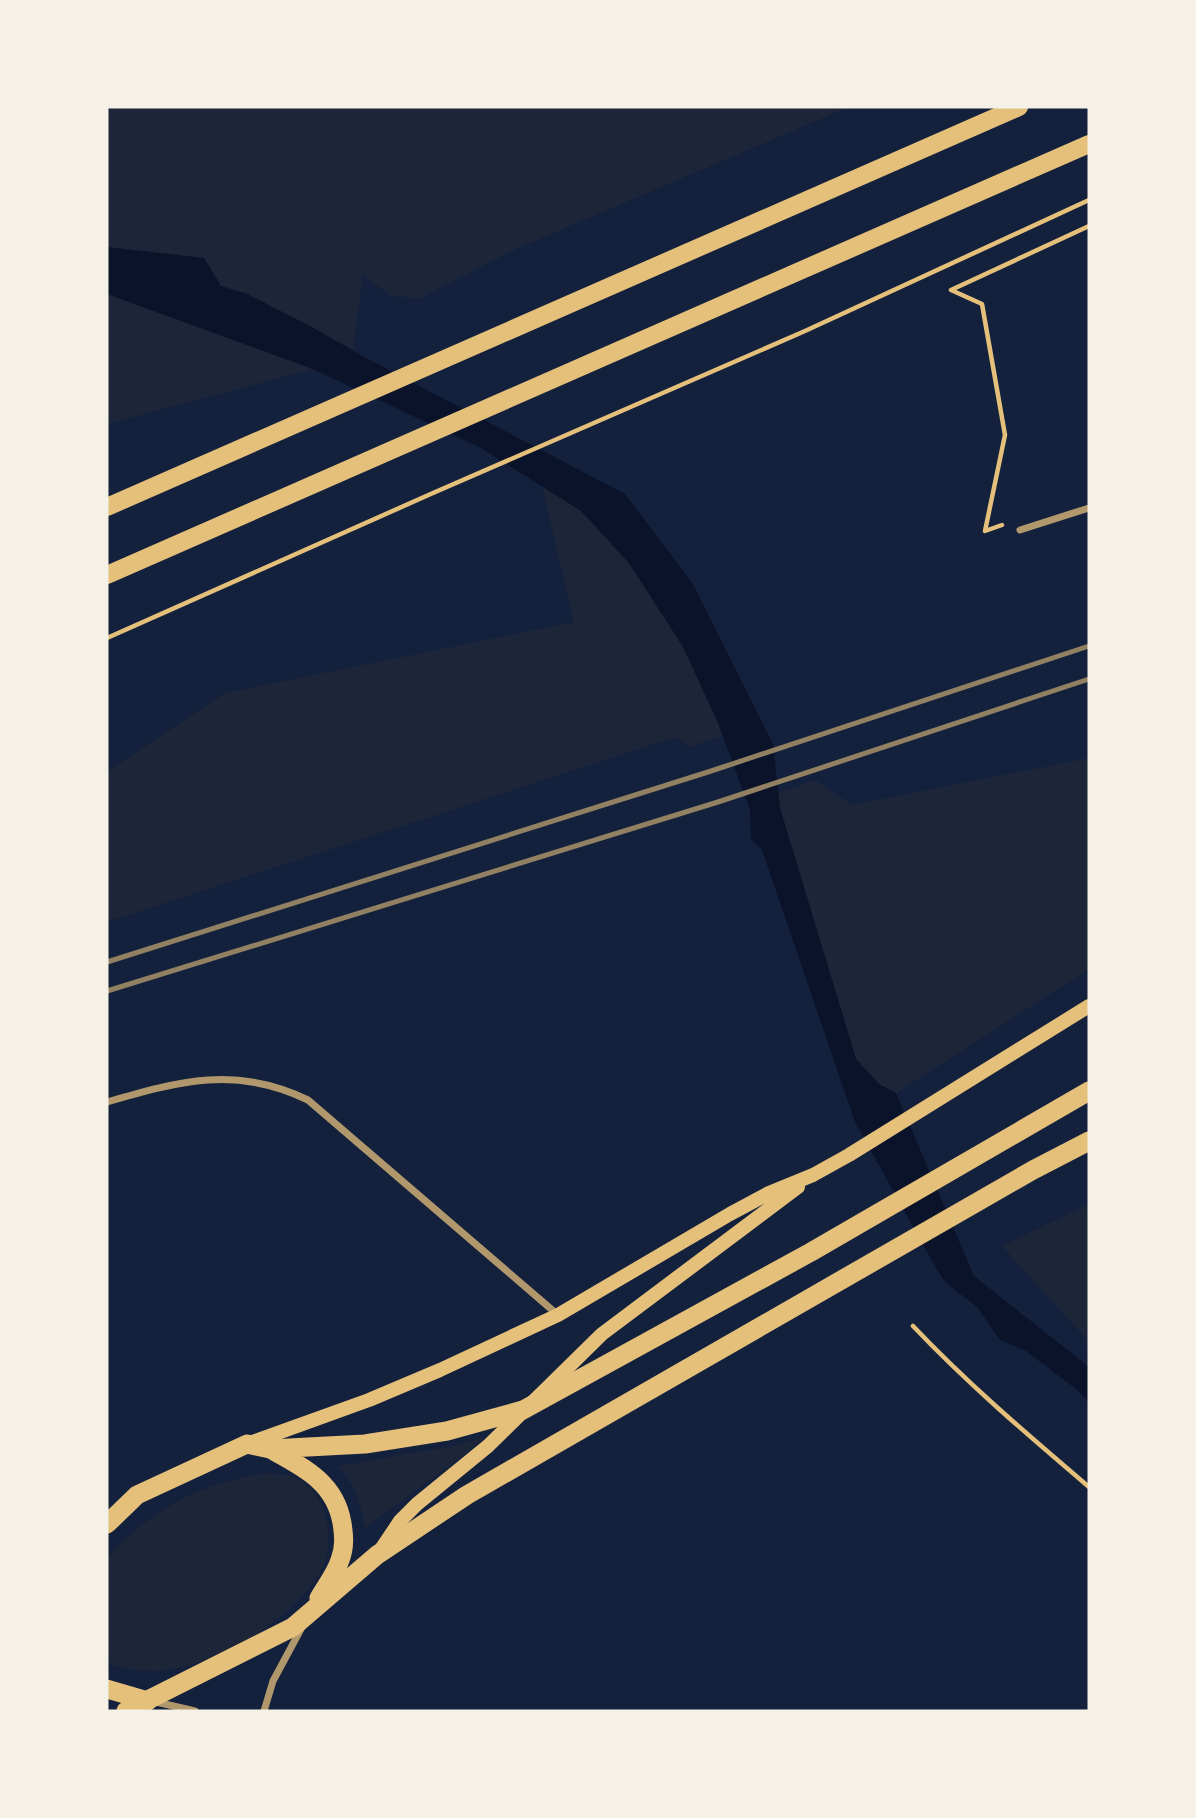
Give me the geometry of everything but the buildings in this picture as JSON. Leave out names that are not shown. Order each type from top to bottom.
[{"type":"highway","points":[[107,1524],[137,1495],[247,1444],[270,1449],[365,1444],[447,1431],[523,1410],[811,1252],[1089,1091]]},
{"type":"highway","points":[[126,1711],[293,1627],[377,1555],[467,1495],[1089,1141]]},
{"type":"highway","points":[[270,1449],[306,1468],[326,1485],[340,1511],[345,1540],[340,1562],[309,1614]]},
{"type":"highway","points":[[107,1689],[148,1701]]},
{"type":"main road","points":[[107,507],[1019,107]]},
{"type":"main road","points":[[107,575],[1089,144]]},
{"type":"main road","points":[[247,1444],[369,1400],[558,1315],[730,1214],[849,1155],[1089,1006]]},
{"type":"main road","points":[[377,1555],[400,1521],[417,1503],[454,1476],[488,1446],[602,1334],[813,1175]]},
{"type":"street","points":[[1020,530],[1089,508]]},
{"type":"street","points":[[107,1102],[152,1089],[224,1079],[266,1083],[284,1088],[308,1100],[558,1315]]},
{"type":"street","points":[[264,1711],[273,1681],[309,1614]]},
{"type":"street","points":[[148,1701],[195,1711]]},
{"type":"path","points":[[107,638],[805,331],[1089,200]]},
{"type":"path","points":[[1011,523],[985,531],[1005,435],[982,304],[951,289],[1089,226]]},
{"type":"path","points":[[913,1326],[957,1373],[1089,1487]]},
{"type":"shaded area","points":[[107,107],[849,107],[516,249],[420,298],[391,296],[363,275],[353,350],[248,294],[221,286],[204,258],[107,247]]},
{"type":"shaded area","points":[[107,247],[204,258],[221,286],[247,294],[310,326],[625,494],[693,584],[773,744],[780,808],[856,1059],[879,1084],[896,1093],[974,1276],[1089,1367],[1089,1402],[1026,1351],[1000,1340],[977,1307],[946,1283],[855,1122],[762,850],[751,839],[750,810],[718,723],[683,647],[629,563],[581,511],[481,448],[313,369],[107,294]]},
{"type":"shaded area","points":[[107,294],[313,369],[107,424]]},
{"type":"shaded area","points":[[542,487],[583,513],[626,560],[665,616],[682,646],[723,735],[690,747],[676,737],[107,922],[107,772],[225,693],[574,622]]},
{"type":"shaded area","points":[[1089,758],[1089,969],[896,1093],[879,1084],[856,1059],[780,808],[778,793],[815,780],[852,805]]},
{"type":"shaded area","points":[[1089,1204],[1089,1342],[1002,1246]]},
{"type":"shaded area","points":[[484,1437],[467,1453],[365,1528],[356,1495],[338,1466],[453,1446]]},
{"type":"shaded area","points":[[266,1473],[290,1476],[306,1484],[320,1501],[325,1515],[328,1528],[326,1558],[322,1569],[306,1592],[257,1634],[227,1651],[196,1663],[165,1670],[135,1670],[107,1662],[107,1558],[142,1525],[179,1501],[219,1484]]},
{"type":"railway","points":[[107,962],[708,772],[1089,646]]},
{"type":"railway","points":[[107,991],[718,802],[1089,679]]}]
